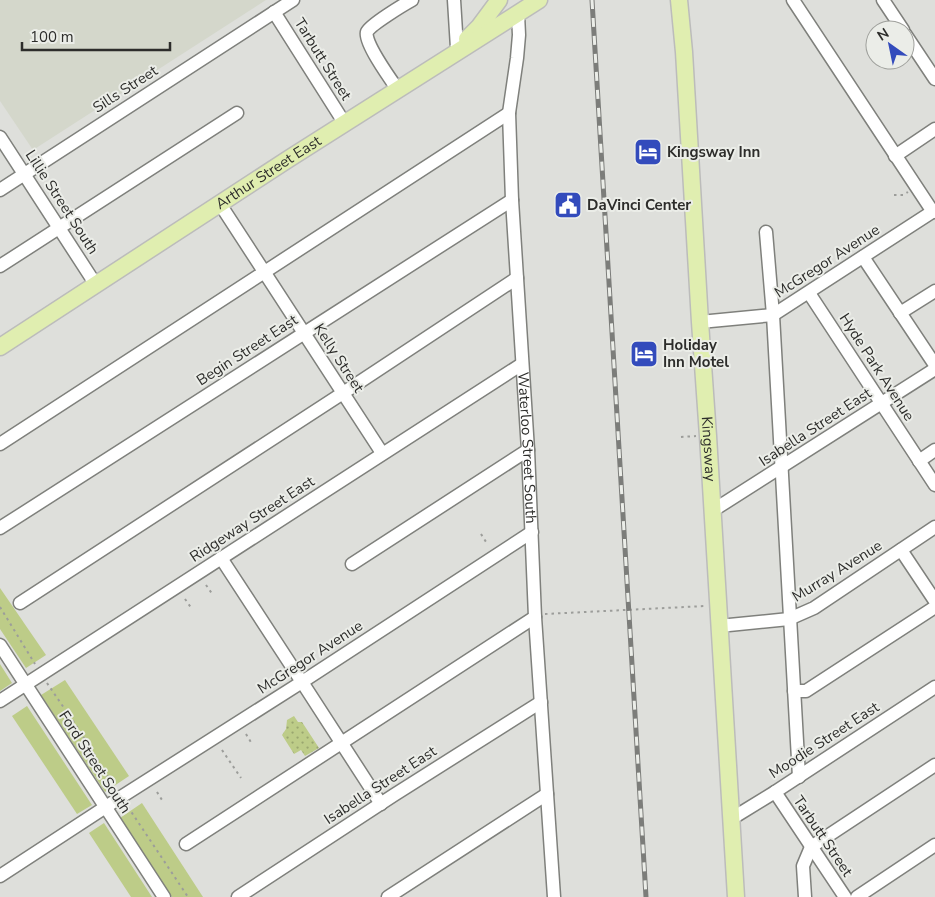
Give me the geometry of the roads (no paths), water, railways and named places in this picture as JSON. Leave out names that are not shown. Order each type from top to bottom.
[{"type":"main road","points":[[452,53],[479,27],[499,0]]},
{"type":"main road","name":"Arthur Street East","points":[[0,347],[398,90],[517,7],[538,0]]},
{"type":"main road","points":[[678,0],[683,36]]},
{"type":"main road","points":[[683,36],[692,0]]},
{"type":"main road","name":"Kingsway","points":[[683,36],[736,897]]},
{"type":"street","points":[[398,90],[370,46],[366,34],[375,24],[412,0]]},
{"type":"street","points":[[452,53],[454,0]]},
{"type":"street","points":[[792,0],[934,211]]},
{"type":"street","points":[[883,0],[896,20]]},
{"type":"street","name":"Sills Street","points":[[0,190],[287,2]]},
{"type":"street","name":"Waterloo Street South","points":[[517,7],[519,35],[508,113],[528,450],[535,616],[547,794],[551,895]]},
{"type":"street","name":"Tarbutt Street","points":[[274,12],[345,124]]},
{"type":"street","points":[[915,49],[935,79]]},
{"type":"street","points":[[0,266],[236,113]]},
{"type":"street","points":[[0,444],[508,113]]},
{"type":"street","points":[[896,156],[935,129]]},
{"type":"street","name":"Lillie Street South","points":[[0,137],[96,285]]},
{"type":"street","name":"Begin Street East","points":[[0,528],[512,200]]},
{"type":"street","name":"Kelly Street","points":[[220,204],[382,453]]},
{"type":"street","name":"McGregor Avenue","points":[[700,322],[773,315],[934,211]]},
{"type":"street","points":[[766,232],[773,315],[798,777]]},
{"type":"street","points":[[863,258],[935,367]]},
{"type":"street","points":[[20,603],[517,278]]},
{"type":"street","points":[[900,313],[935,291]]},
{"type":"street","name":"Hyde Park Avenue","points":[[809,293],[935,485]]},
{"type":"street","name":"Ridgeway Street East","points":[[0,701],[522,364]]},
{"type":"street","name":"Isabella Street East","points":[[712,512],[935,367]]},
{"type":"street","points":[[352,564],[528,450]]},
{"type":"street","points":[[919,461],[935,450]]},
{"type":"street","name":"Murray Avenue","points":[[718,626],[789,619],[802,614],[814,608],[935,527]]},
{"type":"street","name":"McGregor Avenue","points":[[0,876],[532,532]]},
{"type":"street","points":[[901,550],[935,601]]},
{"type":"street","points":[[221,558],[381,804]]},
{"type":"street","points":[[794,692],[806,691],[935,607]]},
{"type":"street","points":[[186,844],[535,616]]},
{"type":"street","name":"Ford Street South","points":[[0,645],[164,897]]},
{"type":"street","name":"Moodie Street East","points":[[731,820],[935,687]]},
{"type":"street","name":"Isabella Street East","points":[[238,897],[540,702]]},
{"type":"street","points":[[805,897],[803,866],[811,846],[935,765]]},
{"type":"street","name":"Tarbutt Street","points":[[774,792],[846,897]]},
{"type":"street","points":[[388,897],[547,794]]},
{"type":"street","points":[[857,897],[935,845]]},
{"type":"railway","points":[[592,0],[646,897]]},
{"type":"place","name":"Kingsway Inn","points":[[648,152]]},
{"type":"place","name":"DaVinci Center","points":[[568,205]]},
{"type":"place","name":"Holiday Inn Motel","points":[[644,354]]}]
